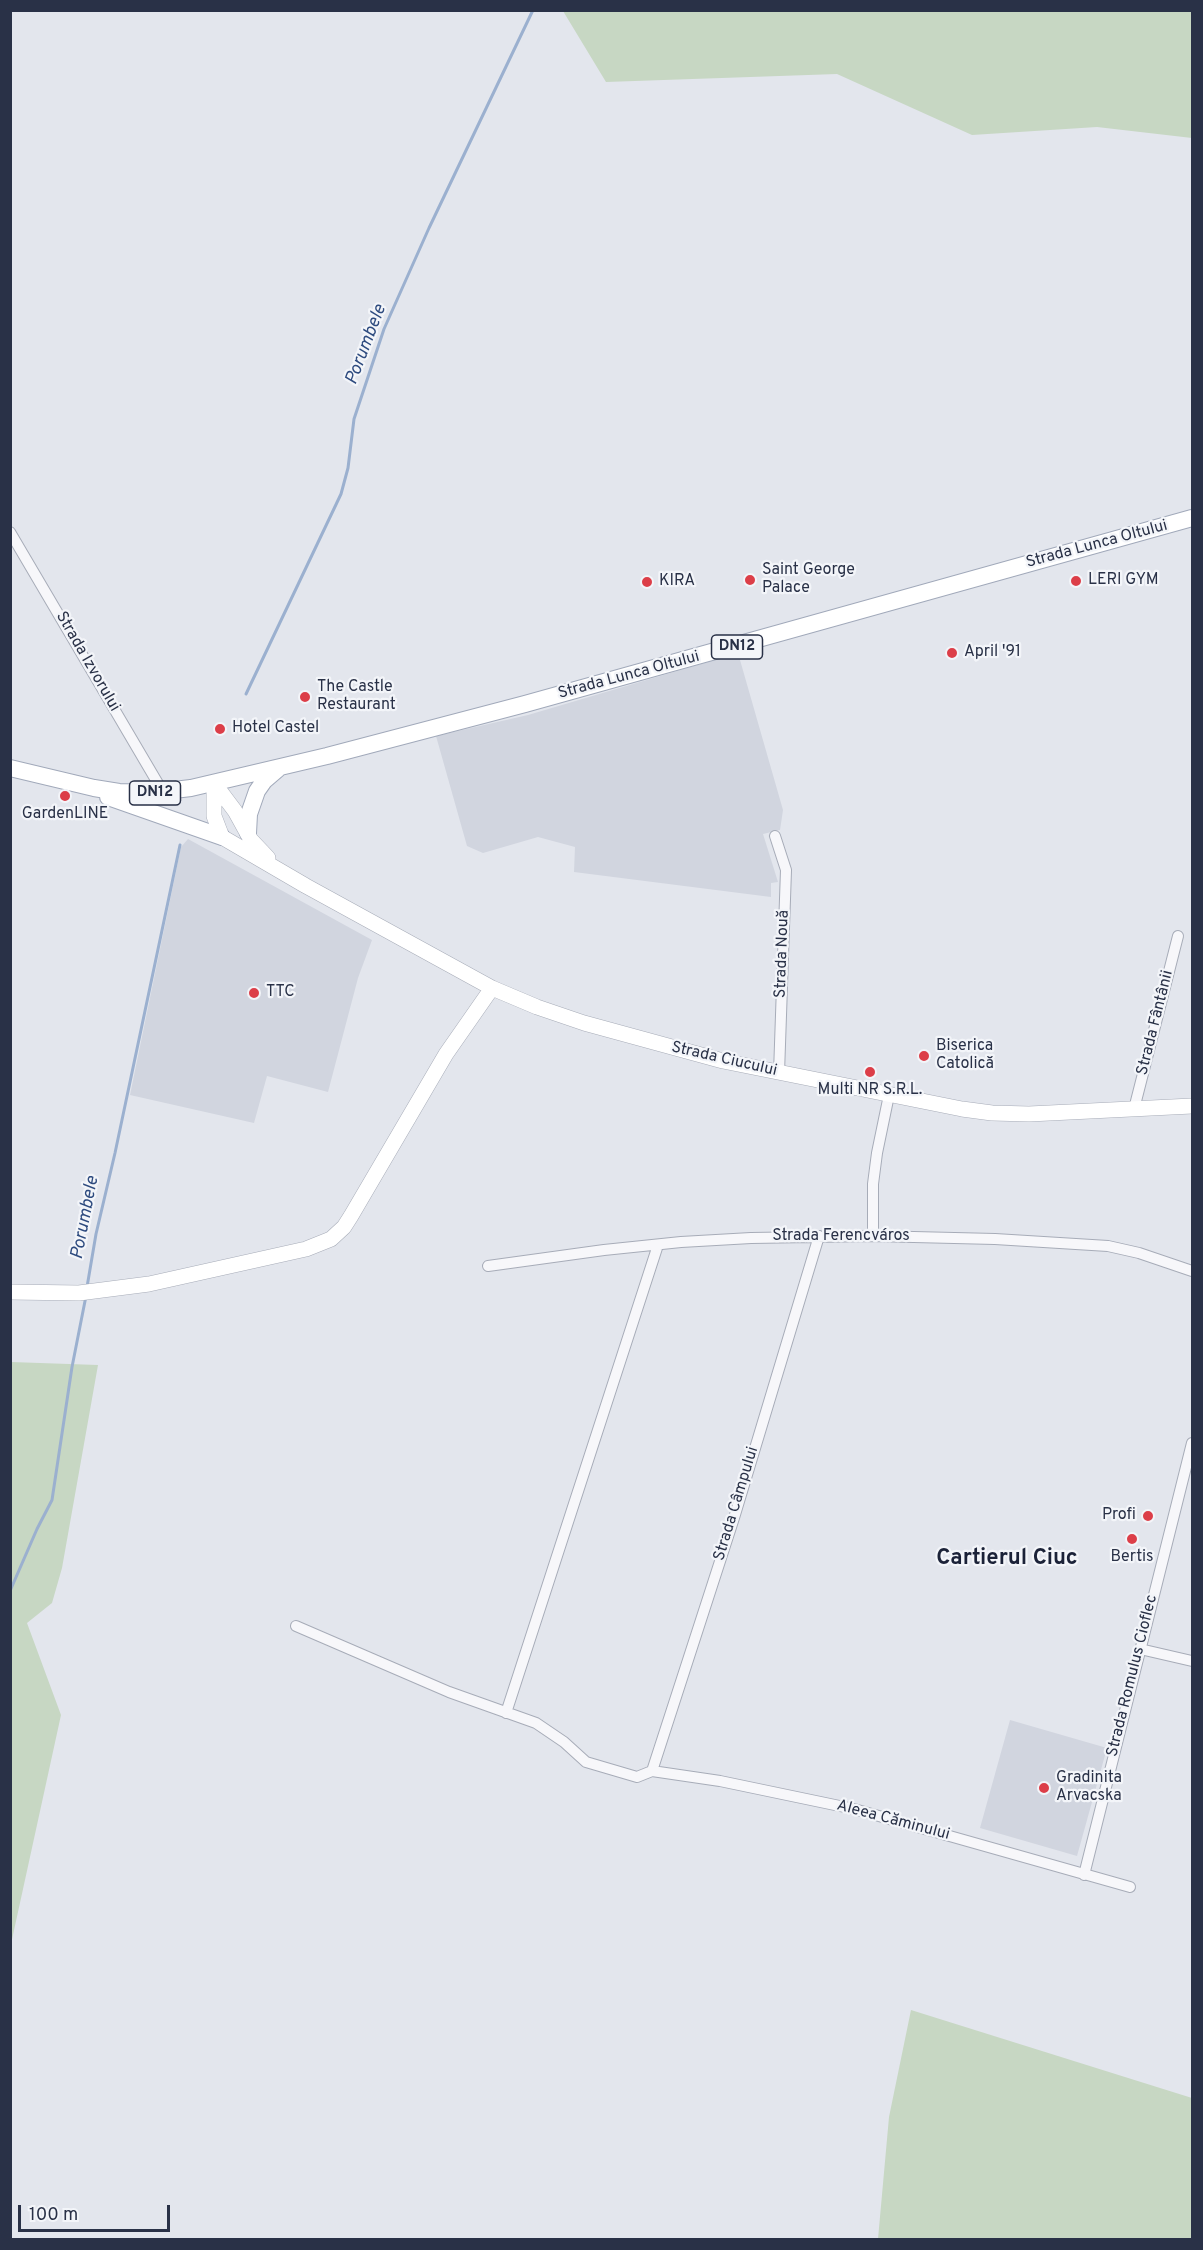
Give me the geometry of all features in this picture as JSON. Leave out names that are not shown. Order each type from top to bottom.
[{"type":"main road","name":"Strada Lunca Oltului","points":[[94,788],[131,792],[163,792],[279,768],[688,660],[1192,518]]},
{"type":"main road","name":"DN12","points":[[10,768],[94,788]]},
{"type":"main road","points":[[248,834],[249,814],[257,791],[264,781],[279,768]]},
{"type":"main road","points":[[214,783],[214,816],[217,829],[222,837]]},
{"type":"main road","points":[[214,783],[262,853],[290,877]]},
{"type":"main road","points":[[94,788],[109,798],[222,837],[290,877]]},
{"type":"main road","name":"Strada Ciucului","points":[[290,877],[492,988],[584,1023],[675,1049],[779,1073],[992,1113],[1062,1114],[1192,1106]]},
{"type":"main road","points":[[10,1292],[101,1292],[149,1284],[306,1249],[331,1239],[344,1227],[446,1054],[492,988]]},
{"type":"street","name":"Strada Izvorului","points":[[10,532],[163,792]]},
{"type":"street","name":"Strada Nouă","points":[[775,836],[786,870],[779,1073]]},
{"type":"street","name":"Strada Fântânii","points":[[1134,1109],[1178,936]]},
{"type":"street","points":[[873,1236],[873,1184],[889,1095]]},
{"type":"street","name":"Strada Câmpului","points":[[652,1771],[730,1530],[819,1236]]},
{"type":"street","name":"Strada Ferencváros","points":[[488,1266],[658,1245],[751,1238],[873,1236],[995,1239],[1108,1246],[1139,1253],[1192,1271]]},
{"type":"street","points":[[506,1713],[658,1245]]},
{"type":"street","name":"Strada Romulus Cioflec","points":[[1084,1875],[1192,1443]]},
{"type":"street","name":"Aleea Căminului","points":[[296,1626],[449,1692],[536,1723],[564,1742],[586,1762],[637,1777],[652,1771],[720,1781],[854,1809],[1130,1887]]},
{"type":"street","points":[[1140,1649],[1192,1661]]},
{"type":"shaded area","points":[[738,653],[783,810],[780,830],[763,834],[778,882],[771,883],[771,897],[574,872],[575,847],[538,837],[483,853],[467,846],[436,736],[528,715]]},
{"type":"shaded area","points":[[188,839],[372,940],[358,978],[328,1092],[267,1076],[254,1123],[130,1095],[181,847]]},
{"type":"shaded area","name":"Gradinita Arvacska","points":[[1010,1720],[1107,1748],[1077,1856],[980,1828]]},
{"type":"green space","points":[[563,11],[1192,11],[1192,138],[1097,127],[972,135],[837,74],[606,82]]},
{"type":"green space","points":[[11,1362],[98,1365],[62,1568],[52,1603],[27,1623],[61,1715],[11,1944]]},
{"type":"green space","points":[[911,2010],[1192,2098],[1192,2239],[878,2239],[889,2117]]},
{"type":"waterway","name":"Porumbele","points":[[246,694],[341,494],[348,468],[354,419],[384,329],[429,228],[533,10]]},
{"type":"waterway","name":"Porumbele","points":[[87,1287],[96,1234],[180,845]]},
{"type":"waterway","name":"Porumbele","points":[[10,1591],[52,1500],[72,1367],[86,1296]]},
{"type":"place","name":"Saint George Palace","points":[[750,580]]},
{"type":"place","name":"LERI GYM","points":[[1076,581]]},
{"type":"place","name":"KIRA","points":[[647,582]]},
{"type":"place","name":"April '91","points":[[952,653]]},
{"type":"place","name":"The Castle Restaurant","points":[[305,697]]},
{"type":"place","name":"Hotel Castel","points":[[220,729]]},
{"type":"place","name":"GardenLINE","points":[[65,796]]},
{"type":"place","name":"TTC","points":[[254,993]]},
{"type":"place","name":"Biserica Catolică","points":[[924,1056]]},
{"type":"place","name":"Multi NR S.R.L.","points":[[870,1072]]},
{"type":"place","name":"Profi","points":[[1148,1516]]},
{"type":"place","name":"Bertis","points":[[1132,1539]]},
{"type":"place","name":"Gradinita Arvacska","points":[[1044,1788]]},
{"type":"district","name":"Cartierul Ciuc","points":[[1007,1560]]}]
